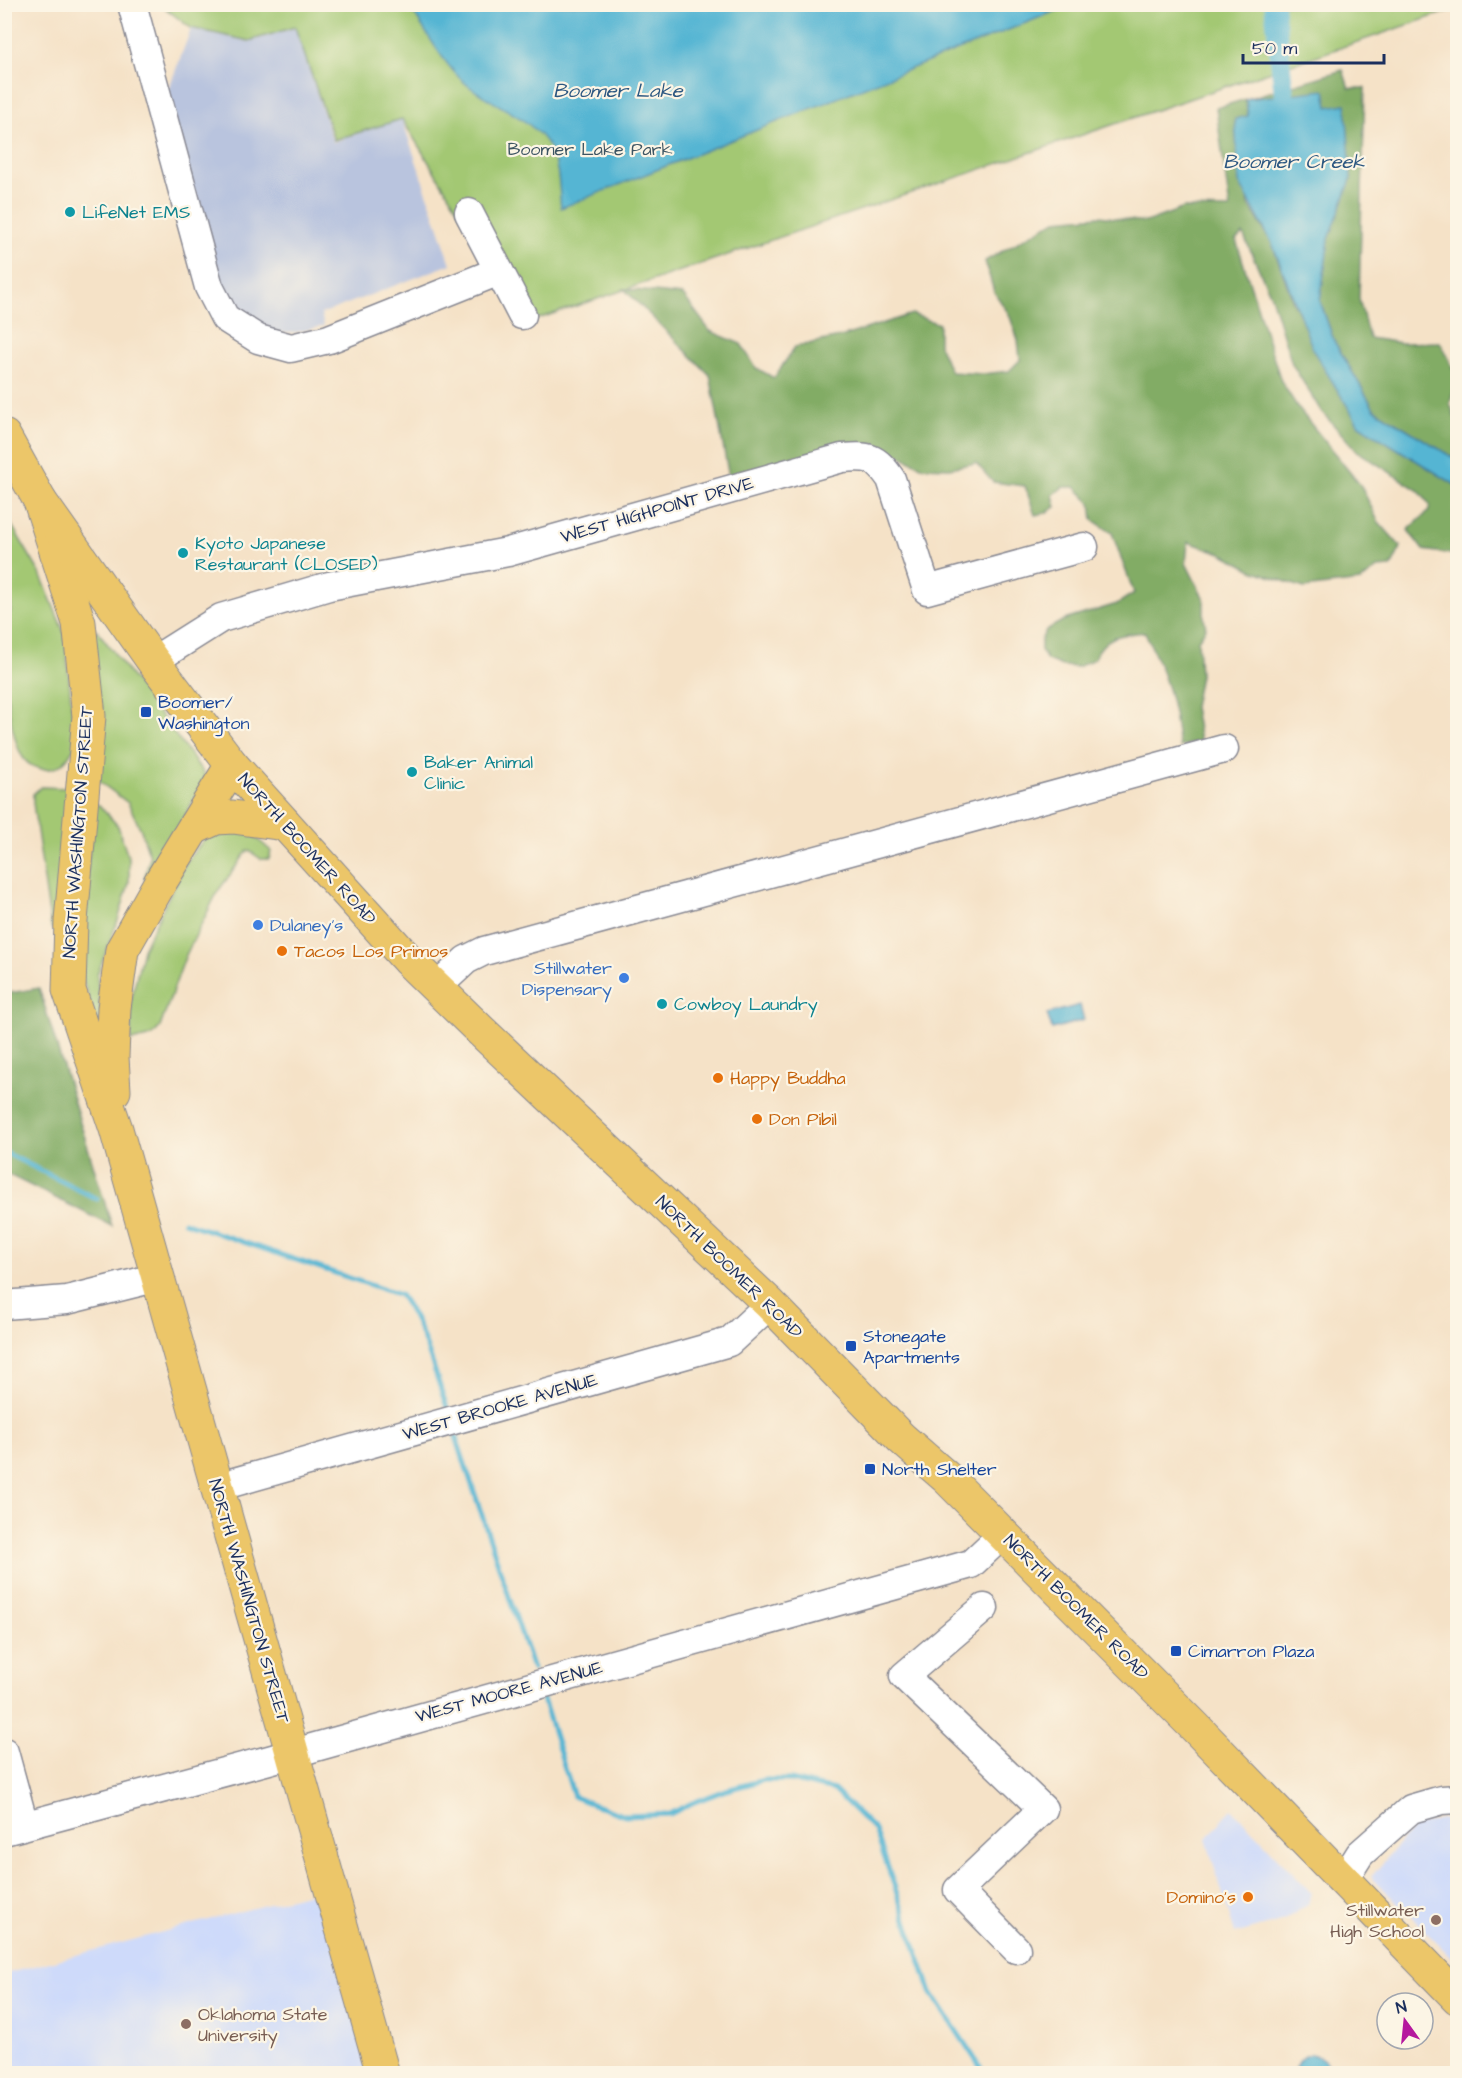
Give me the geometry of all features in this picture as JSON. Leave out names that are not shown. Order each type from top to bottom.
[{"type":"main road","name":"NORTH WASHINGTON STREET","points":[[4,436],[40,501],[79,623],[88,716],[72,909],[69,990],[116,1129],[159,1277],[383,2073]]},
{"type":"main road","name":"NORTH BOOMER ROAD","points":[[40,501],[153,661],[232,765],[394,945],[436,988],[770,1304],[901,1438],[947,1478],[1195,1727],[1458,1998]]},
{"type":"main road","name":"NORTH WASHINGTON STREET","points":[[116,1129],[111,1057],[114,1008],[122,950],[232,765]]},
{"type":"main road","points":[[194,828],[216,818],[233,817],[285,824]]},
{"type":"street","points":[[132,4],[208,287],[225,318],[258,339],[291,348],[329,339],[499,271]]},
{"type":"street","points":[[469,213],[522,315]]},
{"type":"street","name":"WEST HIGHPOINT DRIVE","points":[[153,661],[221,618],[264,605],[329,586],[508,552],[842,458],[863,456],[880,464],[891,479],[927,590],[1084,547]]},
{"type":"street","points":[[436,988],[466,960],[484,951],[1224,749]]},
{"type":"street","points":[[4,1305],[66,1300],[159,1277]]},
{"type":"street","name":"WEST BROOKE AVENUE","points":[[217,1487],[729,1342],[770,1304]]},
{"type":"street","name":"WEST MOORE AVENUE","points":[[14,1828],[971,1564],[1003,1534]]},
{"type":"street","points":[[984,1608],[904,1676],[1043,1809],[958,1890],[1016,1949]]},
{"type":"street","points":[[4,1752],[14,1828]]},
{"type":"street","points":[[1343,1881],[1359,1854],[1411,1809],[1442,1800],[1458,1799]]},
{"type":"shaded area","points":[[295,28],[333,142],[402,119],[451,264],[321,314],[324,326],[293,333],[279,333],[255,329],[218,294],[164,101],[191,29],[249,42]]},
{"type":"shaded area","points":[[1232,1809],[1311,1893],[1308,1905],[1284,1920],[1235,1934],[1206,1839]]},
{"type":"shaded area","name":"Stillwater High School","points":[[1441,1819],[1457,1824],[1457,1963],[1371,1877],[1414,1826]]},
{"type":"shaded area","name":"Oklahoma State University","points":[[329,1888],[381,2074],[5,2074],[5,1974]]},
{"type":"green space","name":"Boomer Lake Park","points":[[1457,4],[1458,8],[532,321],[486,255],[402,119],[334,140],[295,27],[249,41],[191,28],[161,5]]},
{"type":"green space","points":[[1343,70],[1349,88],[1365,88],[1359,299],[1369,338],[1402,343],[1440,342],[1457,375],[1450,403],[1457,419],[1457,460],[1374,409],[1334,341],[1320,300],[1329,239],[1351,179],[1325,91],[1246,99]]},
{"type":"green space","points":[[1246,99],[1248,116],[1235,119],[1249,205],[1272,243],[1293,302],[1359,425],[1457,486],[1457,555],[1423,550],[1408,530],[1428,512],[1430,505],[1419,491],[1357,451],[1321,411],[1292,364],[1271,296],[1243,234],[1236,240],[1281,381],[1298,408],[1361,486],[1378,521],[1401,547],[1391,567],[1377,568],[1361,581],[1304,588],[1252,570],[1221,553],[1188,542],[1186,563],[1204,599],[1206,628],[1198,640],[1200,675],[1194,707],[1200,741],[1180,747],[1168,689],[1145,632],[1121,635],[1108,640],[1094,659],[1078,667],[1062,666],[1047,660],[1041,650],[1041,640],[1046,630],[1064,620],[1117,604],[1134,593],[1112,533],[1093,520],[1091,503],[1075,487],[1063,487],[1053,495],[1056,507],[1046,513],[1035,515],[1025,486],[993,482],[976,463],[949,468],[923,467],[875,443],[730,483],[710,375],[624,289],[683,295],[710,331],[741,344],[756,368],[774,378],[795,347],[844,336],[912,314],[939,324],[939,345],[951,372],[983,374],[1009,371],[1020,360],[1018,340],[1009,314],[994,292],[985,261],[1056,220],[1099,216],[1146,222],[1184,208],[1230,209],[1216,108]]},
{"type":"green space","points":[[5,514],[40,573],[65,635],[75,745],[64,762],[50,769],[34,767],[24,759],[10,715],[4,655],[5,625],[11,609],[5,587]]},
{"type":"green space","points":[[97,630],[206,776],[150,881],[144,879],[150,857],[141,830],[128,803],[96,779],[91,636]]},
{"type":"green space","points":[[41,787],[68,788],[54,929],[51,928],[33,803],[33,794]]},
{"type":"green space","points":[[94,804],[99,805],[118,826],[129,860],[129,883],[97,975],[103,1045],[78,964]]},
{"type":"green space","points":[[246,829],[271,851],[269,859],[261,859],[248,850],[218,891],[185,957],[160,1027],[152,1036],[131,1041],[131,1001],[143,949],[186,862],[206,837]]},
{"type":"green space","points":[[39,988],[112,1226],[5,1173],[5,994]]},
{"type":"water","name":"Boomer Lake","points":[[409,5],[1071,5],[561,208],[557,170],[548,145],[528,124],[477,92],[457,75]]},
{"type":"water","name":"Boomer Creek","points":[[1325,90],[1328,107],[1346,104],[1351,179],[1329,239],[1320,301],[1334,341],[1374,409],[1457,460],[1457,486],[1359,425],[1314,352],[1272,243],[1239,182],[1235,119],[1248,116],[1246,99]]},
{"type":"water","points":[[1080,1005],[1084,1020],[1052,1029],[1047,1014]]},
{"type":"water","points":[[1310,2054],[1324,2060],[1333,2072],[1293,2073],[1301,2059]]},
{"type":"waterway","name":"Boomer Creek","points":[[1274,4],[1284,95]]},
{"type":"waterway","points":[[4,1152],[97,1199]]},
{"type":"waterway","points":[[184,1222],[400,1295],[422,1335],[447,1408]]},
{"type":"waterway","points":[[456,1437],[533,1669]]},
{"type":"waterway","points":[[543,1699],[574,1797],[625,1816],[670,1814],[726,1790],[764,1780],[791,1780],[834,1790],[875,1830],[931,1992],[985,2074]]},
{"type":"place","name":"LifeNet EMS","points":[[70,212]]},
{"type":"place","name":"Kyoto Japanese Restaurant (CLOSED)","points":[[183,553]]},
{"type":"place","name":"Boomer/ Washington","points":[[146,712]]},
{"type":"place","name":"Baker Animal Clinic","points":[[412,772]]},
{"type":"place","name":"Dulaney's","points":[[258,925]]},
{"type":"place","name":"Tacos Los Primos","points":[[282,951]]},
{"type":"place","name":"Stillwater Dispensary","points":[[624,978]]},
{"type":"place","name":"Cowboy Laundry","points":[[662,1004]]},
{"type":"place","name":"Happy Buddha","points":[[718,1078]]},
{"type":"place","name":"Don Pibil","points":[[757,1119]]},
{"type":"place","name":"Stonegate Apartments","points":[[851,1346]]},
{"type":"place","name":"North Shelter","points":[[870,1469]]},
{"type":"place","name":"Cimarron Plaza","points":[[1176,1651]]},
{"type":"place","name":"Domino's","points":[[1248,1897]]},
{"type":"place","name":"Stillwater High School","points":[[1436,1920]]},
{"type":"place","name":"Oklahoma State University","points":[[186,2024]]}]
